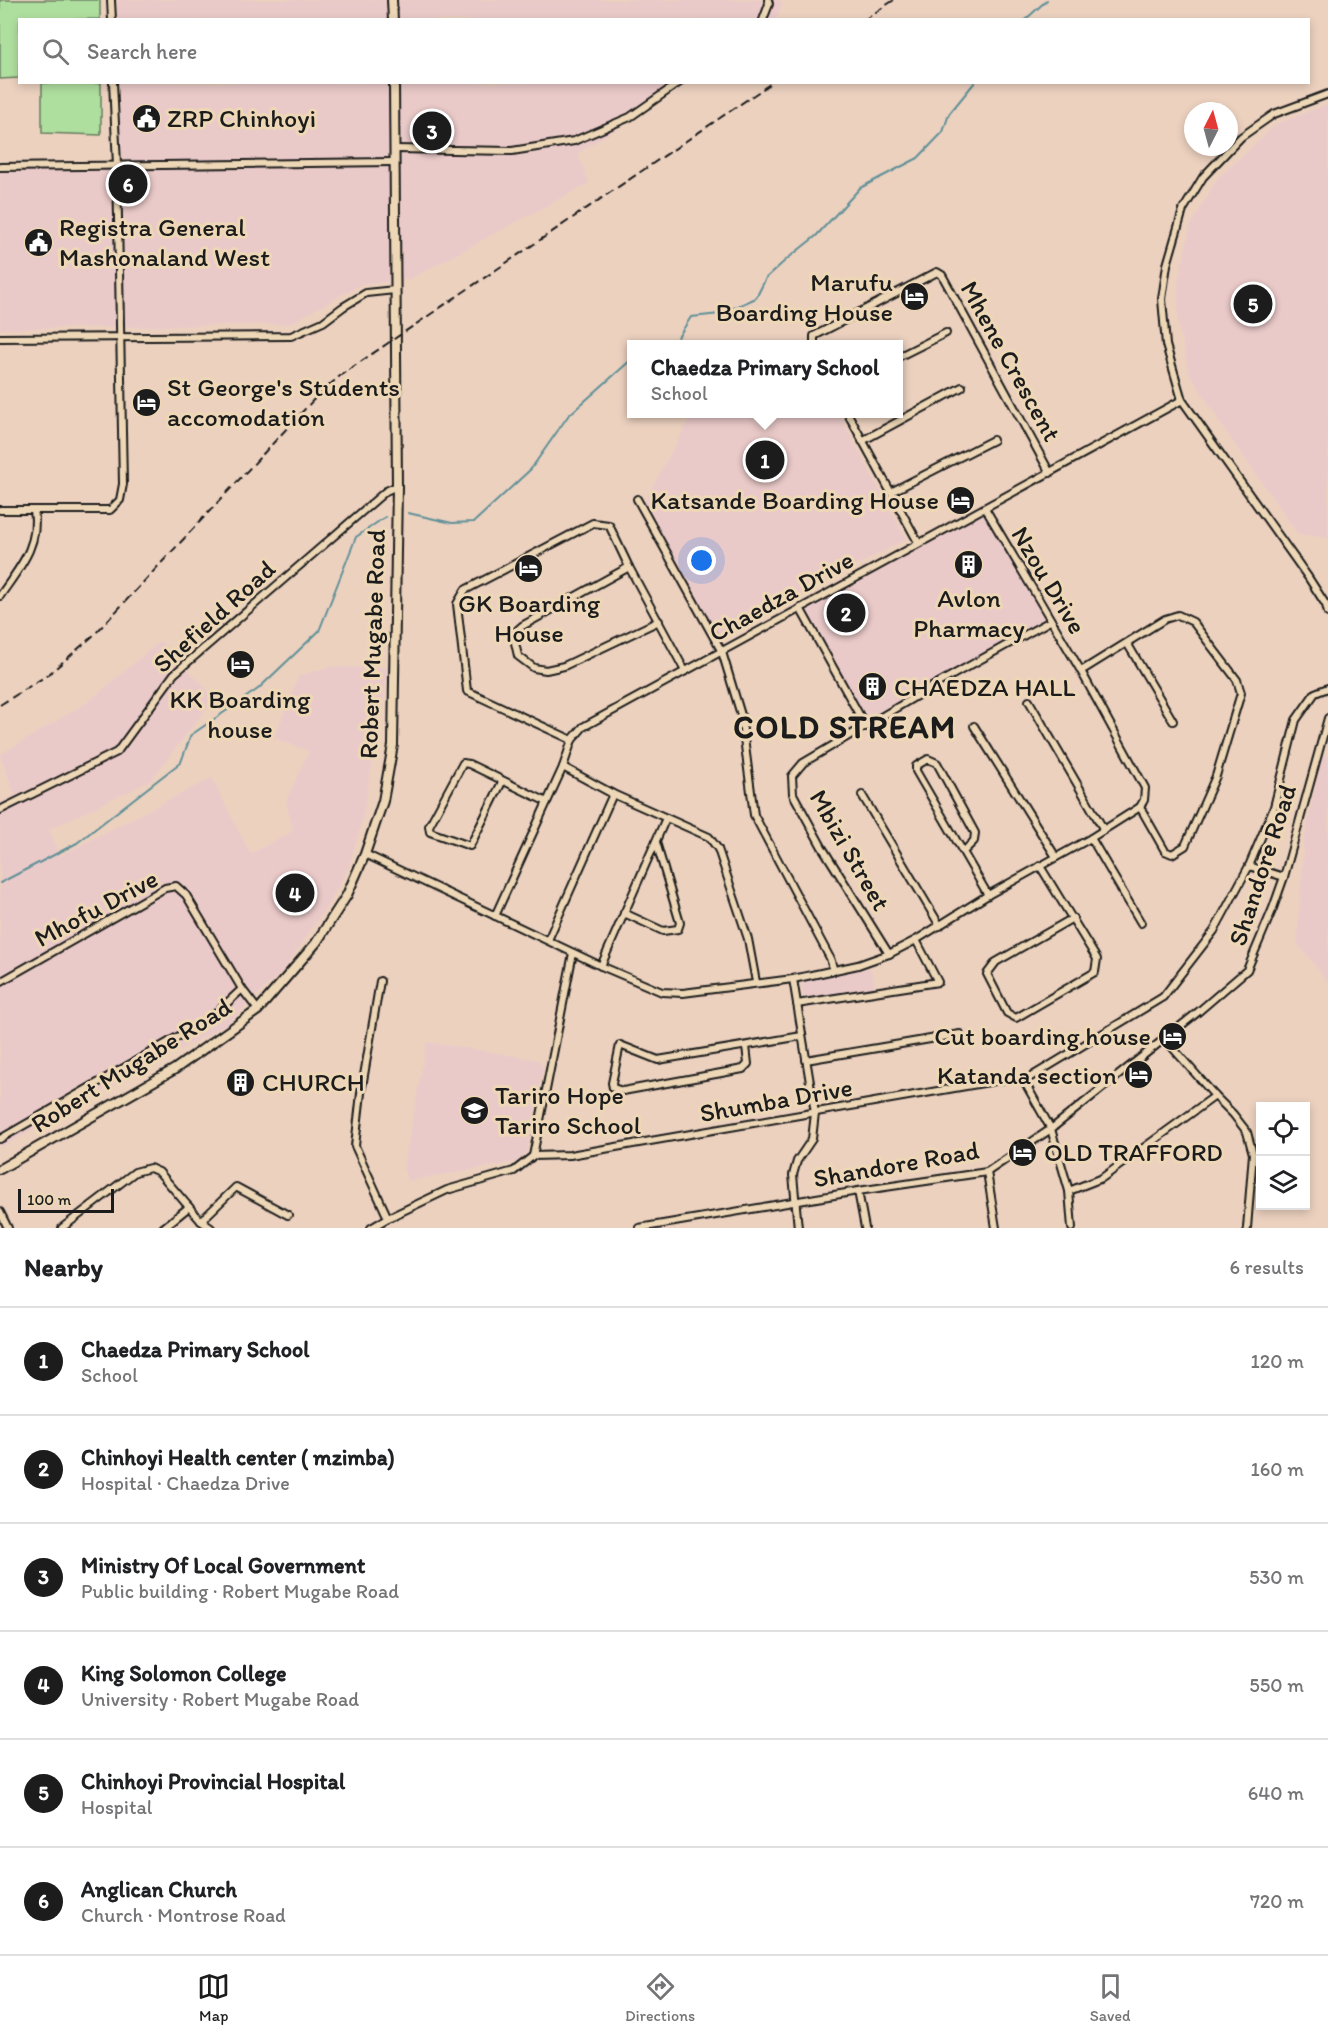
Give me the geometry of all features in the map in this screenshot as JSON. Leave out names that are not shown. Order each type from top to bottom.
[{"type":"main road","points":[[392,0],[393,18]]},
{"type":"main road","name":"Robert Mugabe Road","points":[[0,1169],[175,1069],[258,1010],[316,944],[347,893],[365,854],[383,801],[393,745],[397,486],[394,84]]},
{"type":"street","points":[[111,0],[112,18]]},
{"type":"street","points":[[764,18],[769,4],[768,0]]},
{"type":"street","points":[[0,510],[110,510],[120,500],[123,484],[117,165],[113,84]]},
{"type":"street","points":[[394,149],[512,151],[574,141],[630,117],[677,84]]},
{"type":"street","points":[[1328,94],[1274,114],[1241,137],[1203,177],[1183,210],[1167,265],[1162,299],[1166,345],[1182,400],[1308,578],[1326,605],[1328,613]]},
{"type":"street","points":[[0,167],[393,162]]},
{"type":"street","name":"Mhene Crescent","points":[[814,340],[814,336],[937,272],[942,275],[1050,473]]},
{"type":"street","points":[[0,338],[291,336],[323,322],[366,293],[395,290]]},
{"type":"street","points":[[903,354],[946,333]]},
{"type":"street","points":[[862,441],[962,387]]},
{"type":"street","name":"Chaedza Drive","points":[[495,916],[547,802],[572,740],[583,727],[918,542],[1182,400]]},
{"type":"street","points":[[850,418],[918,542]]},
{"type":"street","points":[[891,492],[993,440]]},
{"type":"street","name":"Shefield Road","points":[[0,810],[117,752],[174,674],[386,491],[397,486]]},
{"type":"street","points":[[637,499],[722,652],[741,715],[753,815],[830,958],[834,971]]},
{"type":"street","name":"Nzou Drive","points":[[985,508],[1081,671],[1145,788],[1144,800],[1140,807]]},
{"type":"street","points":[[0,596],[30,550],[36,525],[34,510]]},
{"type":"street","points":[[572,740],[467,692],[458,604],[465,590],[593,523],[609,525],[685,671]]},
{"type":"street","points":[[629,567],[522,626],[513,634],[518,656],[534,668],[546,670],[564,666],[659,621]]},
{"type":"street","points":[[800,608],[866,727]]},
{"type":"street","points":[[365,854],[573,953],[662,992],[683,993],[793,979],[858,965],[889,954],[916,940],[988,895],[1091,838],[1140,807],[1165,851],[1172,854],[1185,846],[1216,776],[1241,693],[1237,680],[1193,622],[1178,615],[1165,619],[1081,671]]},
{"type":"street","name":"Mbizi Street","points":[[889,954],[822,847],[794,794],[792,776],[803,763],[940,682],[1050,621]]},
{"type":"street","points":[[1127,643],[1173,721]]},
{"type":"street","points":[[1072,1228],[1069,1191],[1051,1129],[1024,1081],[1163,997],[1214,932],[1249,866],[1274,807],[1296,720],[1315,693],[1328,688]]},
{"type":"street","points":[[1029,701],[1104,830]]},
{"type":"street","name":"Shandore Road","points":[[639,1228],[987,1172],[1051,1129],[1165,1039],[1247,970],[1284,878],[1328,718]]},
{"type":"street","points":[[974,726],[1056,857]]},
{"type":"street","points":[[963,852],[974,841],[975,833],[937,763],[928,759],[916,766],[916,771],[963,852],[988,895]]},
{"type":"street","points":[[502,782],[470,846],[430,832],[429,826],[463,764],[469,764],[547,802]]},
{"type":"street","points":[[562,767],[613,794],[709,837],[718,849],[748,939],[756,982]]},
{"type":"street","points":[[548,940],[613,794]]},
{"type":"street","points":[[862,795],[940,926]]},
{"type":"street","points":[[601,966],[666,818]]},
{"type":"street","points":[[1091,838],[1141,923]]},
{"type":"street","points":[[624,913],[663,931],[678,929],[680,923],[656,841]]},
{"type":"street","points":[[1040,866],[1073,918],[1097,959],[1095,972],[1016,1018],[1007,1013],[987,974],[996,962],[1073,918]]},
{"type":"street","points":[[1249,866],[1284,878]]},
{"type":"street","name":"Mhofu Drive","points":[[0,982],[165,888],[176,886],[186,895],[243,990],[258,1010]]},
{"type":"street","points":[[797,1004],[938,982],[916,940]]},
{"type":"street","points":[[371,1228],[447,1190],[514,1171],[533,1156],[573,953]]},
{"type":"street","points":[[793,979],[815,1113],[812,1139],[797,1161],[794,1175],[794,1202],[798,1228]]},
{"type":"street","points":[[380,981],[361,1093],[355,1146],[388,1218]]},
{"type":"street","points":[[0,1139],[212,1017],[243,990]]},
{"type":"street","points":[[806,1060],[960,1034]]},
{"type":"street","points":[[746,1046],[748,1064],[742,1070],[622,1091],[613,1088],[620,1045],[658,1060],[802,1036]]},
{"type":"street","points":[[1165,1039],[1247,1132],[1253,1154],[1247,1228]]},
{"type":"street","name":"Shumba Drive","points":[[533,1156],[570,1155],[1012,1078],[1024,1081]]},
{"type":"street","points":[[1069,1191],[1102,1178],[1215,1096]]},
{"type":"street","points":[[62,1228],[135,1172],[150,1168],[159,1172],[201,1221],[211,1228]]},
{"type":"street","points":[[987,1172],[996,1228]]},
{"type":"street","points":[[201,1221],[236,1187],[288,1215]]},
{"type":"street","points":[[858,1191],[865,1228]]},
{"type":"street","points":[[163,1228],[189,1208]]},
{"type":"street","points":[[0,1212],[8,1228]]},
{"type":"shaded area","points":[[117,0],[780,0],[782,4],[777,18],[117,18]]},
{"type":"shaded area","points":[[119,84],[685,84],[578,153],[589,183],[408,280],[362,284],[289,324],[0,329],[0,169],[120,168]]},
{"type":"shaded area","points":[[1328,104],[1328,538],[1298,534],[1224,429],[1189,372],[1178,323],[1178,285],[1190,227],[1217,179],[1277,124]]},
{"type":"shaded area","points":[[690,418],[841,418],[906,539],[719,639],[644,502]]},
{"type":"shaded area","points":[[982,511],[1045,620],[865,719],[802,609]]},
{"type":"shaded area","points":[[160,641],[215,698],[150,781],[49,829],[59,856],[212,778],[250,854],[293,831],[286,801],[309,751],[274,738],[299,676],[329,667],[389,668],[362,821],[349,866],[328,905],[283,971],[227,1024],[0,1148],[0,803],[15,795],[0,755],[88,702]]},
{"type":"shaded area","points":[[1322,754],[1328,757],[1328,983],[1297,942],[1304,840]]},
{"type":"shaded area","points":[[870,968],[876,990],[804,1000],[801,980]]},
{"type":"shaded area","name":"Tariro Hope Tariro School","points":[[427,1042],[538,1060],[543,1068],[527,1152],[517,1162],[408,1181],[403,1169]]},
{"type":"green space","points":[[0,0],[100,0],[100,18],[18,18],[18,78],[0,79]]},
{"type":"green space","points":[[42,84],[101,84],[101,135],[42,133]]},
{"type":"waterway","points":[[1027,18],[1047,0]]},
{"type":"waterway","points":[[676,340],[691,317],[720,314],[756,298],[766,278],[816,236],[860,188],[918,158],[943,132],[949,114],[973,84]]},
{"type":"waterway","points":[[408,513],[452,523],[474,522],[531,469],[568,416],[627,363]]},
{"type":"waterway","points":[[0,883],[77,843],[181,762],[191,735],[258,689],[319,631],[356,537],[385,517]]},
{"type":"railway","points":[[867,18],[894,0]]},
{"type":"railway","points":[[0,705],[49,674],[94,635],[318,395],[341,375],[770,84]]},
{"type":"place","name":"ZRP Chinhoyi","points":[[146,118]]},
{"type":"place","name":"Ministry Of Local Government","points":[[432,131]]},
{"type":"place","name":"Anglican Church","points":[[128,184]]},
{"type":"place","name":"Registra General Mashonaland West","points":[[38,242]]},
{"type":"place","name":"Marufu Boarding House","points":[[914,297]]},
{"type":"place","name":"Chinhoyi Provincial Hospital","points":[[1253,304]]},
{"type":"place","name":"St George's Students accomodation","points":[[146,402]]},
{"type":"place","name":"Chaedza Primary School","points":[[765,460]]},
{"type":"place","name":"Katsande Boarding House","points":[[960,500]]},
{"type":"place","name":"Avlon Pharmacy","points":[[969,564]]},
{"type":"place","name":"GK Boarding House","points":[[529,569]]},
{"type":"place","name":"Chinhoyi Health center ( mzimba)","points":[[846,613]]},
{"type":"place","name":"KK Boarding house","points":[[240,665]]},
{"type":"place","name":"CHAEDZA HALL","points":[[873,687]]},
{"type":"place","name":"King Solomon College","points":[[295,893]]},
{"type":"place","name":"Cut boarding house","points":[[1172,1036]]},
{"type":"place","name":"Katanda section","points":[[1138,1075]]},
{"type":"place","name":"CHURCH","points":[[241,1082]]},
{"type":"place","name":"Tariro Hope Tariro School","points":[[474,1110]]},
{"type":"place","name":"OLD TRAFFORD","points":[[1023,1152]]},
{"type":"district","name":"COLD STREAM","points":[[845,727]]}]
